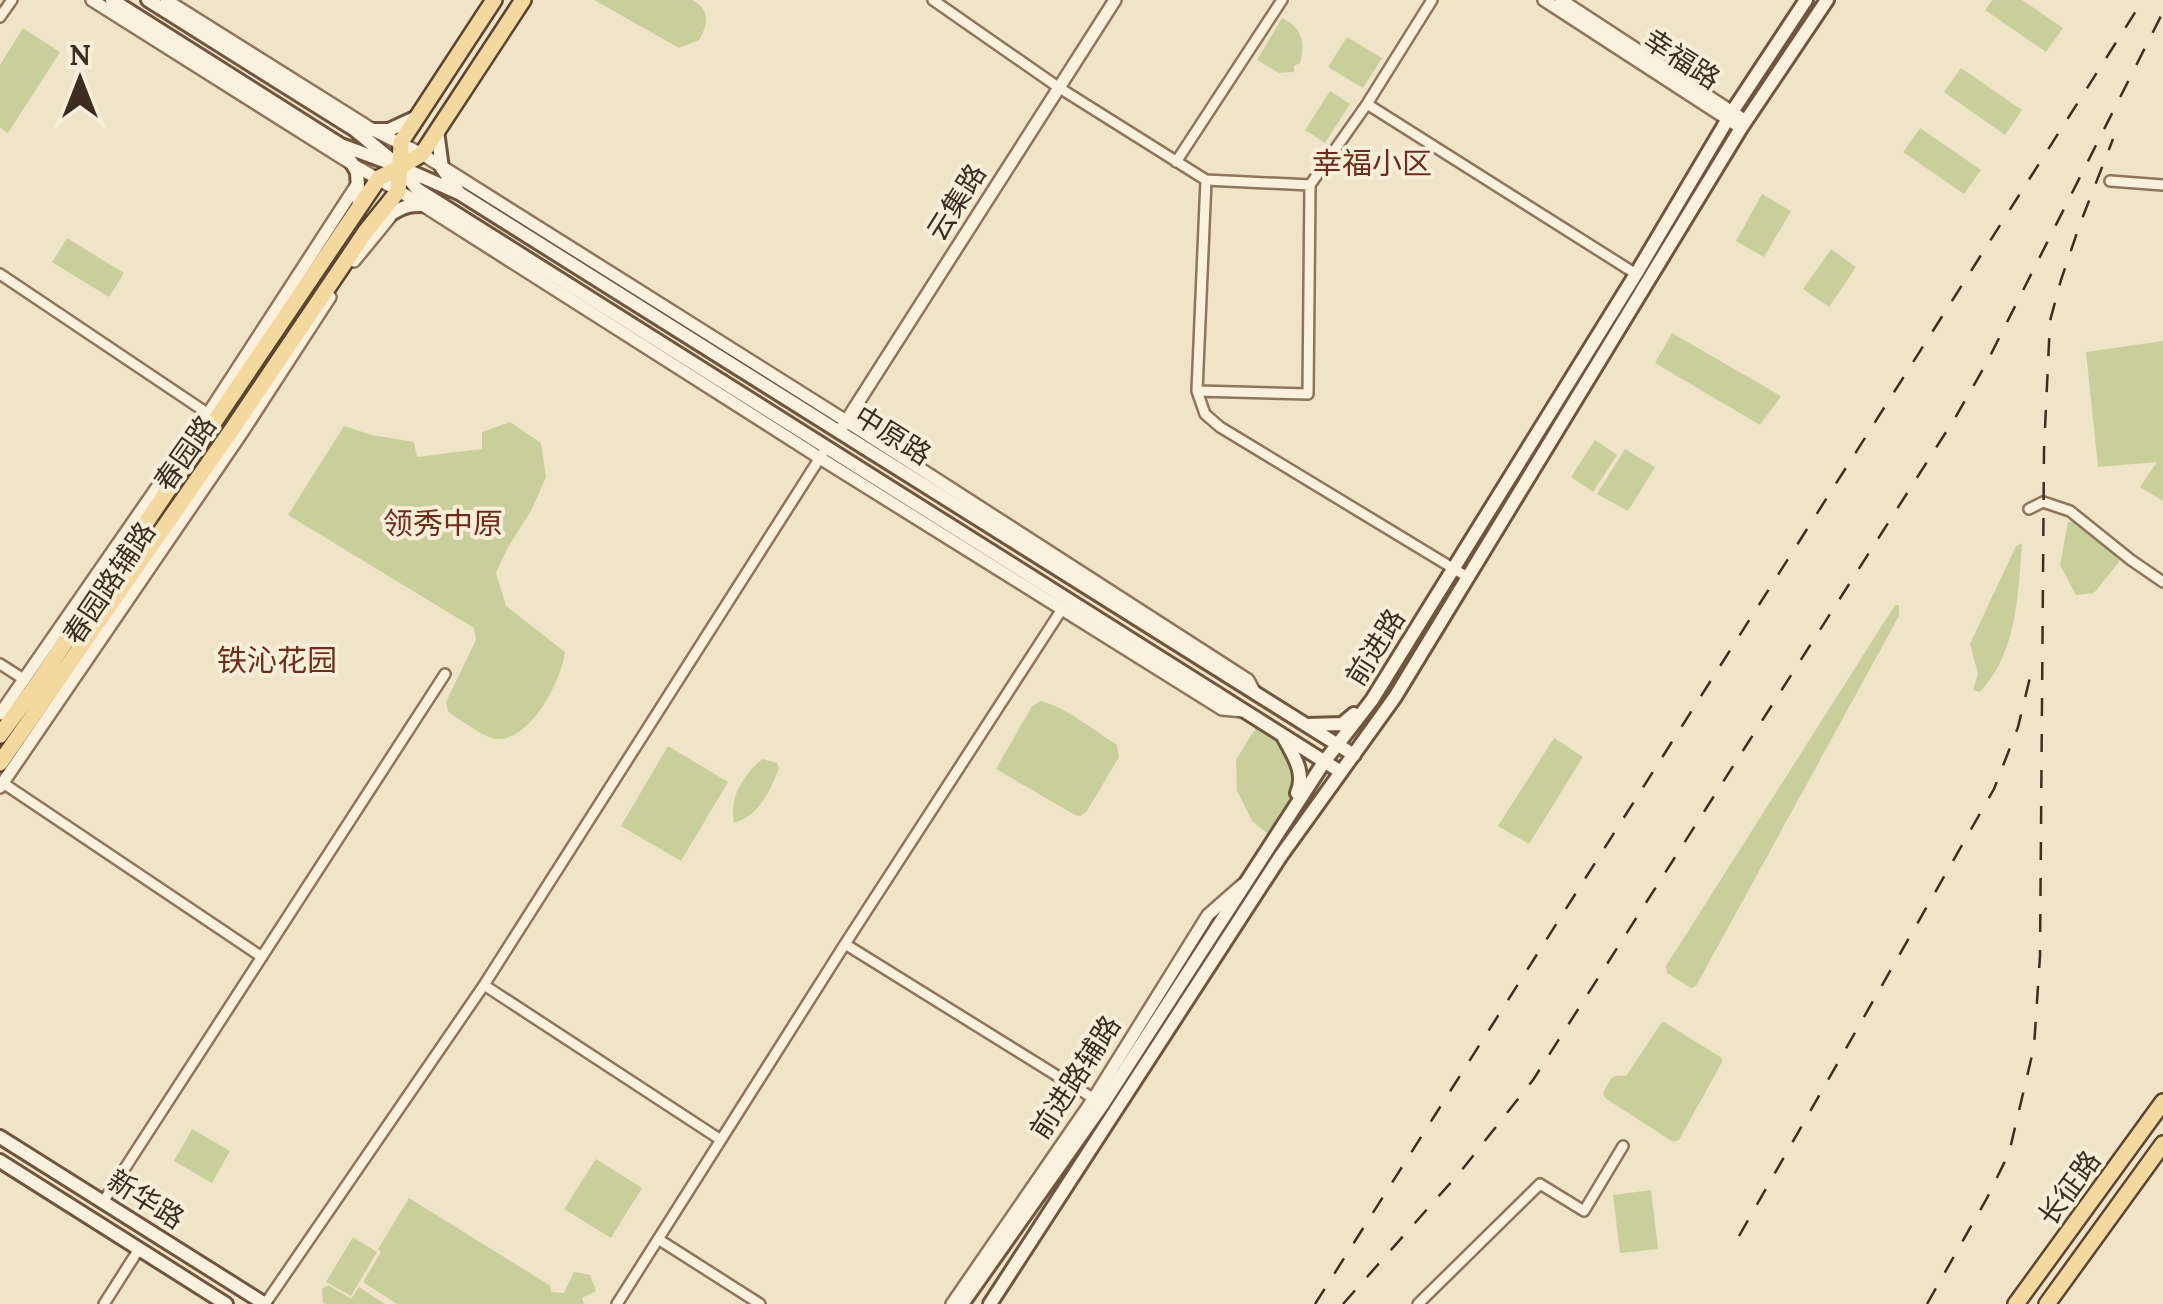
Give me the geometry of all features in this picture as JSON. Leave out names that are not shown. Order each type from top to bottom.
[{"type":"main road","name":"中原路","points":[[112,0],[342,144],[459,192],[843,426],[1354,755]]},
{"type":"main road","name":"中原路","points":[[148,0],[355,130],[400,167],[417,189],[823,452],[1341,772]]},
{"type":"main road","points":[[398,190],[401,142],[494,0]]},
{"type":"main road","name":"春园路","points":[[0,735],[30,684],[379,178],[422,154],[523,0]]},
{"type":"main road","name":"前进路","points":[[962,1304],[1324,762],[1372,700],[1730,116],[1806,0]]},
{"type":"main road","name":"前进路","points":[[990,1304],[1280,857],[1395,698],[1743,125],[1827,0]]},
{"type":"main road","points":[[355,130],[389,130],[417,117]]},
{"type":"main road","points":[[437,131],[442,168],[459,192]]},
{"type":"main road","points":[[342,144],[357,172],[359,207]]},
{"type":"main road","name":"春园路","points":[[0,764],[398,190]]},
{"type":"main road","points":[[366,231],[412,203],[444,206]]},
{"type":"main road","points":[[1307,726],[1342,724],[1372,700]]},
{"type":"main road","points":[[1283,736],[1298,762],[1301,784],[1283,823]]},
{"type":"main road","name":"长征路","points":[[2016,1304],[2163,1102]]},
{"type":"main road","name":"新华路","points":[[0,1137],[265,1304]]},
{"type":"main road","name":"长征路","points":[[2047,1304],[2163,1144]]},
{"type":"main road","name":"新华路","points":[[0,1161],[226,1304]]},
{"type":"street","points":[[0,17],[12,0]]},
{"type":"street","points":[[92,0],[823,452],[484,985],[265,1304]]},
{"type":"street","points":[[166,0],[374,130],[422,154],[843,426]]},
{"type":"street","points":[[933,0],[1058,87],[1206,180],[1310,185]]},
{"type":"street","name":"云集路","points":[[843,426],[1115,0]]},
{"type":"street","points":[[1176,162],[1282,0]]},
{"type":"street","points":[[1197,391],[1308,394],[1310,185],[1432,0]]},
{"type":"street","name":"幸福路","points":[[1544,0],[1730,116]]},
{"type":"street","name":"幸福路","points":[[1561,0],[1743,125]]},
{"type":"street","points":[[1367,104],[1636,274]]},
{"type":"street","points":[[1206,180],[1197,391],[1205,414],[1220,427],[1469,578]]},
{"type":"street","points":[[2110,181],[2163,185]]},
{"type":"street","points":[[0,274],[212,417],[358,183]]},
{"type":"street","name":"春园路辅路","points":[[1,784],[357,256],[396,210]]},
{"type":"street","points":[[2029,509],[2044,502],[2070,510],[2163,582]]},
{"type":"street","points":[[617,1304],[1065,603]]},
{"type":"street","points":[[0,664],[30,684],[0,714]]},
{"type":"street","points":[[104,1202],[445,674]]},
{"type":"street","points":[[1,784],[262,957]]},
{"type":"street","points":[[845,944],[1098,1101]]},
{"type":"street","points":[[484,985],[721,1140]]},
{"type":"street","name":"前进路辅路","points":[[952,1304],[1098,1101]]},
{"type":"street","points":[[1418,1304],[1540,1184],[1584,1211],[1623,1146]]},
{"type":"street","points":[[658,1239],[760,1304]]},
{"type":"street","points":[[104,1304],[139,1249]]},
{"type":"green space","points":[[594,0],[692,0],[702,8],[706,23],[699,40],[679,48]]},
{"type":"green space","points":[[1992,0],[2022,0],[2063,28],[2046,52],[1985,10]]},
{"type":"green space","points":[[1282,18],[1294,26],[1302,42],[1300,63],[1294,66],[1294,72],[1279,73],[1257,60]]},
{"type":"green space","points":[[23,28],[60,52],[8,133],[0,128],[0,65]]},
{"type":"green space","points":[[1347,37],[1382,58],[1363,88],[1328,67]]},
{"type":"green space","points":[[1961,68],[2022,110],[2005,135],[1944,92]]},
{"type":"green space","points":[[1330,91],[1350,104],[1325,143],[1305,130]]},
{"type":"green space","points":[[1920,128],[1981,170],[1964,194],[1903,152]]},
{"type":"green space","points":[[1762,194],[1791,211],[1764,257],[1736,241]]},
{"type":"green space","points":[[67,238],[124,273],[109,297],[52,262]]},
{"type":"green space","points":[[1831,249],[1856,267],[1829,307],[1803,289]]},
{"type":"green space","points":[[1672,333],[1781,396],[1760,425],[1655,363]]},
{"type":"green space","points":[[2163,341],[2163,501],[2140,487],[2157,462],[2098,467],[2086,352]]},
{"type":"green space","points":[[510,422],[541,443],[546,477],[496,573],[506,606],[565,652],[551,693],[532,720],[521,731],[496,739],[448,712],[446,702],[476,640],[474,628],[288,515],[344,426],[414,442],[417,457],[482,449],[482,432]]},
{"type":"green space","points":[[1595,440],[1617,455],[1593,492],[1571,477]]},
{"type":"green space","points":[[1625,449],[1655,467],[1628,511],[1597,494]]},
{"type":"green space","points":[[2075,521],[2119,554],[2119,562],[2094,593],[2076,595],[2060,565],[2068,522]]},
{"type":"green space","points":[[2022,543],[2017,602],[2002,659],[1980,692],[1973,690],[1978,674],[1970,644],[2016,546]]},
{"type":"green space","points":[[1895,605],[1899,605],[1899,616],[1696,986],[1691,988],[1667,973],[1666,966]]},
{"type":"green space","points":[[1040,701],[1069,713],[1117,745],[1119,757],[1087,811],[1080,816],[996,769],[1032,706]]},
{"type":"green space","points":[[1260,721],[1283,736],[1301,784],[1273,838],[1252,821],[1237,791],[1236,760]]},
{"type":"green space","points":[[1554,738],[1583,757],[1529,844],[1498,826]]},
{"type":"green space","points":[[668,746],[728,782],[681,861],[621,826]]},
{"type":"green space","points":[[762,759],[777,763],[779,768],[772,785],[751,814],[734,823],[739,787]]},
{"type":"green space","points":[[1664,1022],[1722,1058],[1679,1140],[1673,1142],[1603,1093],[1611,1078],[1626,1076]]},
{"type":"green space","points":[[192,1129],[230,1151],[212,1183],[174,1161]]},
{"type":"green space","points":[[596,1159],[642,1188],[611,1238],[564,1209]]},
{"type":"green space","points":[[1651,1190],[1658,1249],[1620,1253],[1613,1195]]},
{"type":"green space","points":[[409,1198],[546,1283],[551,1292],[564,1293],[574,1272],[590,1275],[596,1291],[582,1298],[584,1304],[397,1304],[363,1282]]},
{"type":"green space","points":[[353,1237],[377,1252],[351,1296],[326,1282]]},
{"type":"green space","points":[[328,1285],[351,1299],[359,1287],[385,1304],[323,1303],[322,1289]]},
{"type":"railway","points":[[1315,1304],[2143,0]]},
{"type":"railway","points":[[1343,1304],[1461,1171],[1533,1080],[1955,418],[2163,12]]},
{"type":"railway","points":[[1927,1304],[2009,1153],[2034,1047],[2040,956],[2044,450],[2050,321],[2080,224],[2113,139]]},
{"type":"railway","points":[[1739,1236],[1994,789],[2018,727],[2033,665]]},
{"type":"district","name":"幸福小区","points":[[1372,163]]},
{"type":"district","name":"领秀中原","points":[[443,523]]},
{"type":"district","name":"铁沁花园","points":[[277,660]]}]
